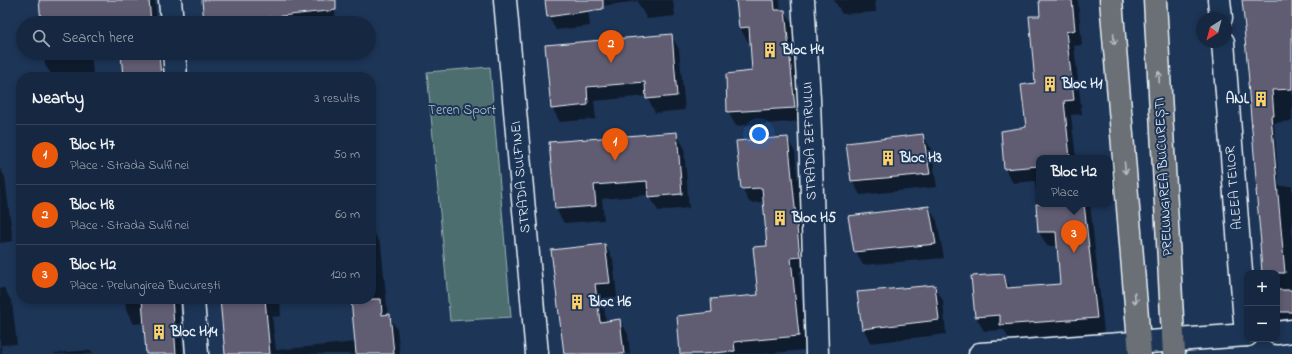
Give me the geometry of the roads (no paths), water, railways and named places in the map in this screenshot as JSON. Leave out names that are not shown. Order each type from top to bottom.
[{"type":"main road","points":[[1111,0],[1139,348]]},
{"type":"main road","name":"PRELUNGIREA BUCUREȘTI","points":[[1155,0],[1173,348]]},
{"type":"street","points":[[170,0],[171,16]]},
{"type":"street","name":"STRADA SULFINEI","points":[[505,0],[537,354]]},
{"type":"street","name":"STRADA ZEFIRULUI","points":[[803,0],[810,105],[817,354]]},
{"type":"street","points":[[1219,0],[1220,12]]},
{"type":"street","name":"ALEEA TEILOR","points":[[1223,48],[1245,306]]},
{"type":"street","points":[[175,60],[176,72]]},
{"type":"street","points":[[193,304],[197,354]]},
{"type":"street","points":[[1280,332],[1292,331]]},
{"type":"street","points":[[980,354],[1173,348],[1244,336]]},
{"type":"place","name":"Bloc H4","points":[[770,50]]},
{"type":"place","name":"Bloc H8","points":[[611,63]]},
{"type":"place","name":"Bloc H1","points":[[1050,84]]},
{"type":"place","name":"ANL","points":[[1261,99]]},
{"type":"place","name":"Bloc H3","points":[[888,158]]},
{"type":"place","name":"Bloc H7","points":[[615,161]]},
{"type":"place","name":"Bloc H5","points":[[780,218]]},
{"type":"place","name":"Bloc H2","points":[[1074,253]]},
{"type":"place","name":"Bloc H6","points":[[577,302]]},
{"type":"place","name":"Bloc H14","points":[[159,332]]},
{"type":"park label","name":"Teren Sport","points":[[462,110]]}]
